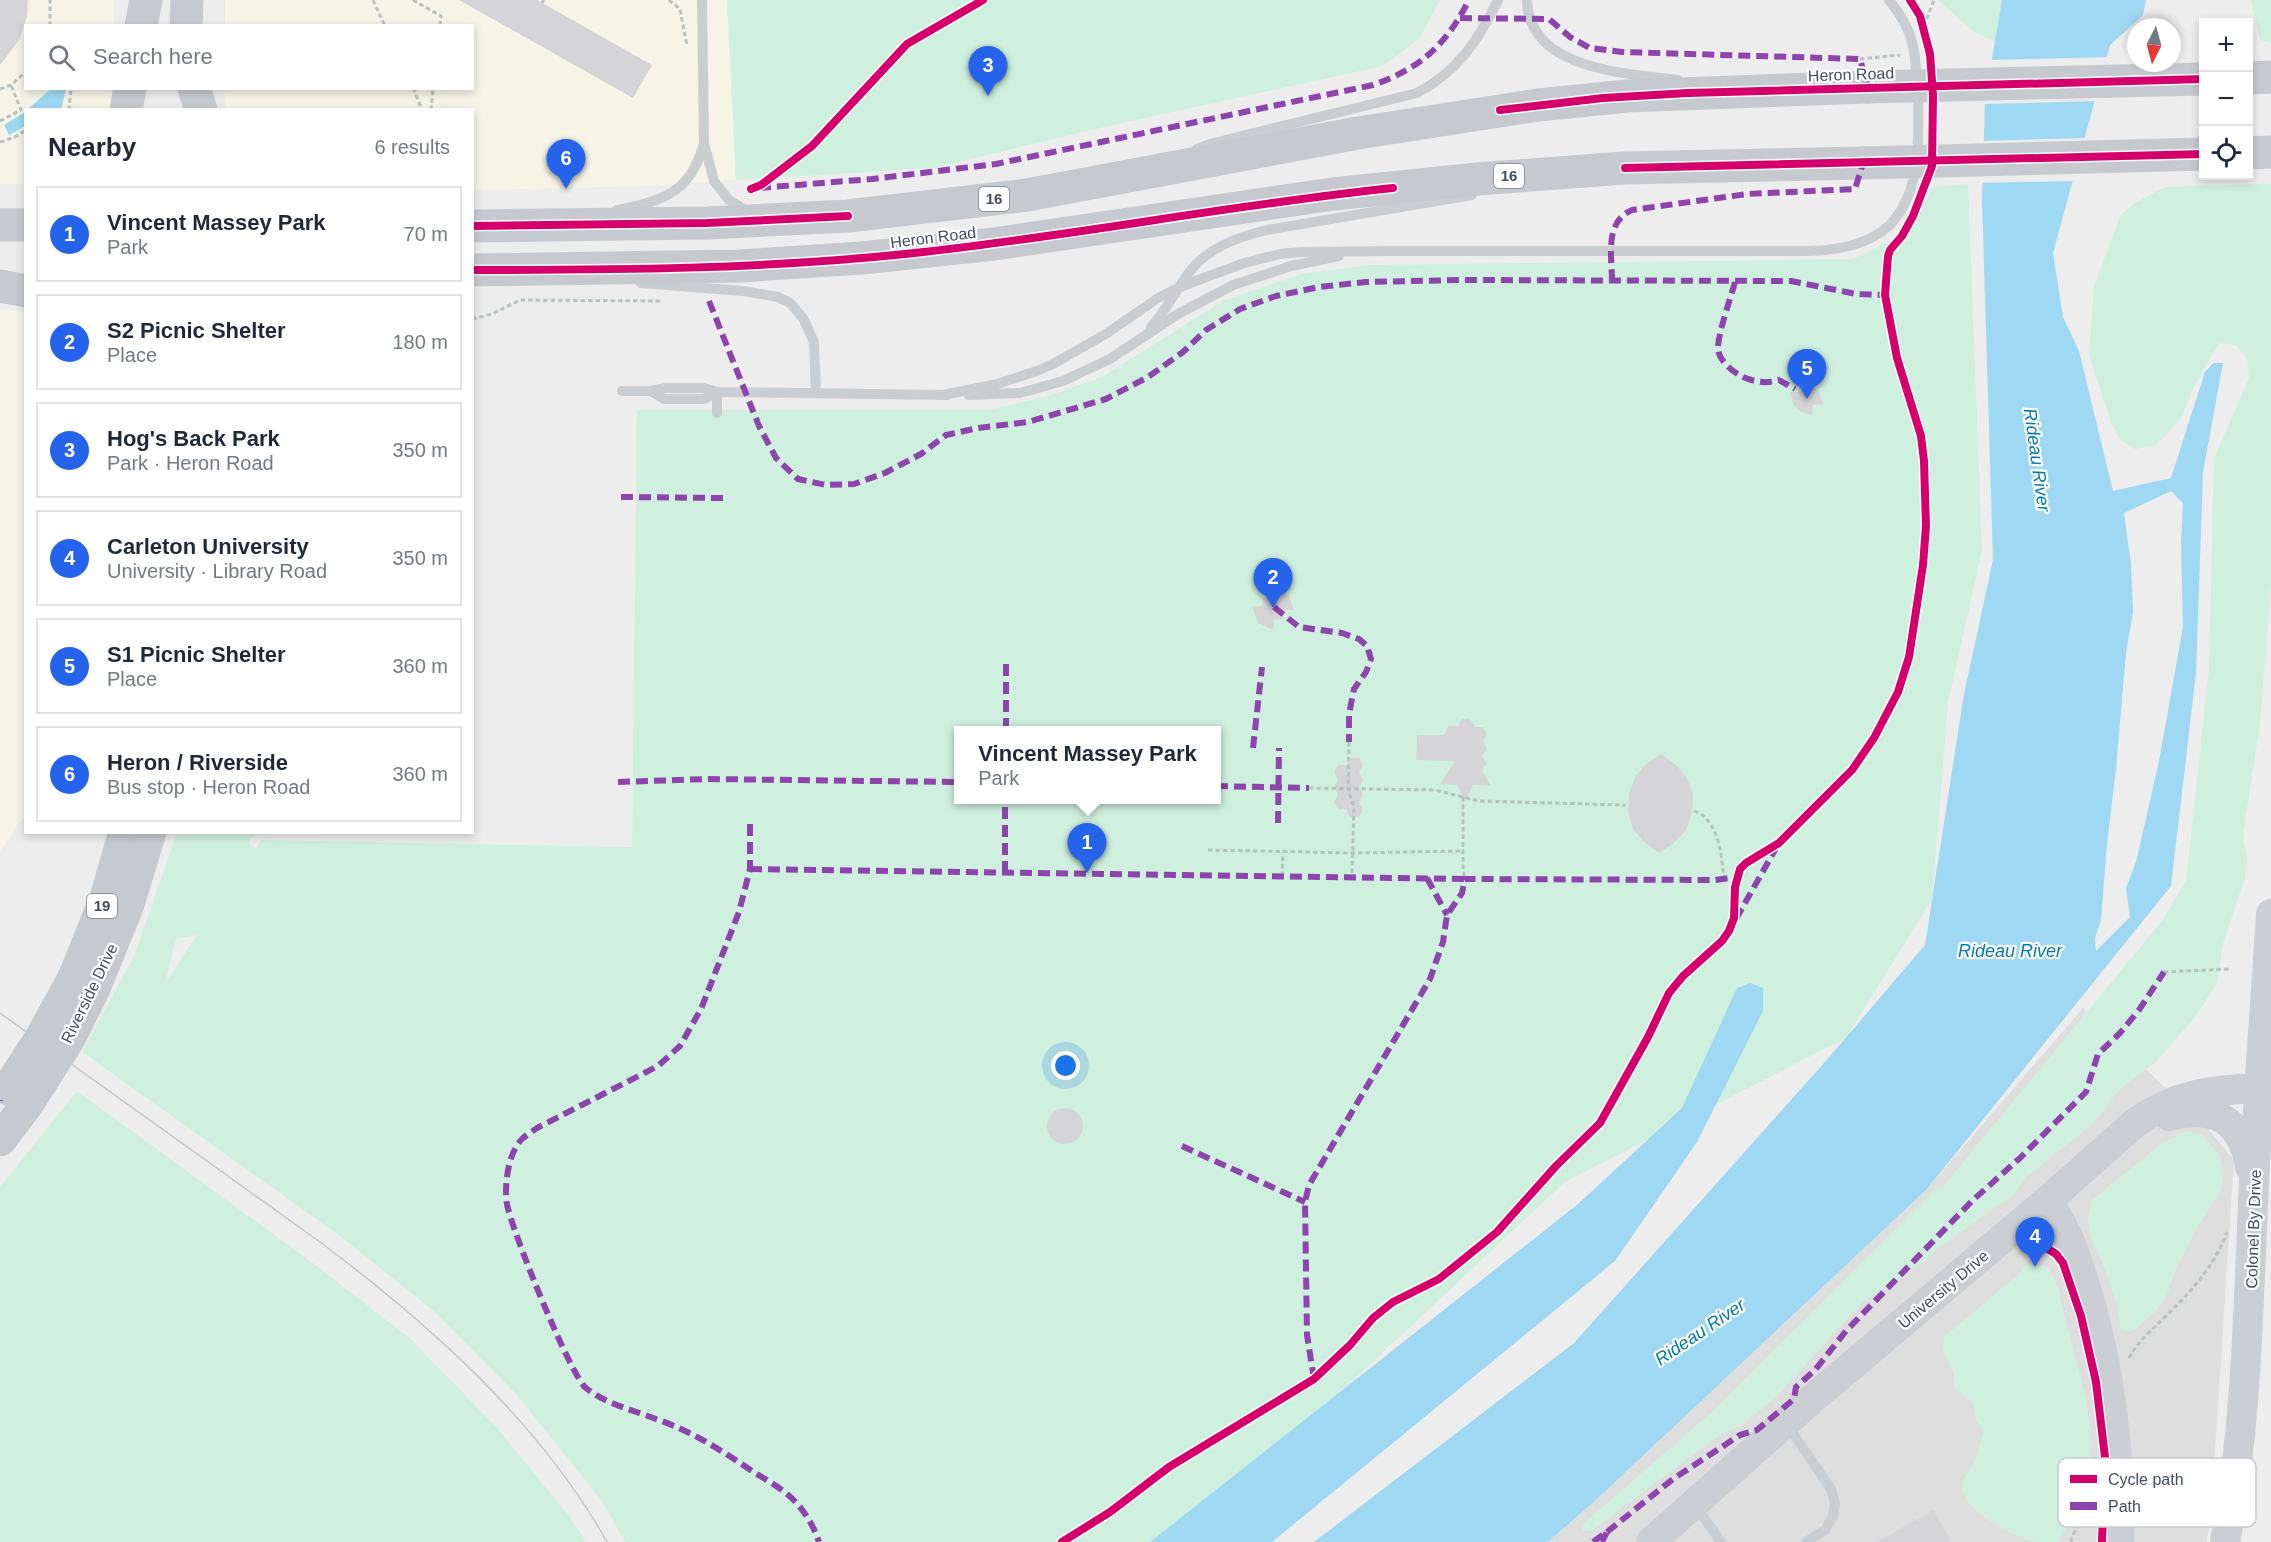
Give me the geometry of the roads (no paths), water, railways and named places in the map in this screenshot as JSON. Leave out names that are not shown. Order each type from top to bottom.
[{"type":"main road","points":[[141,24],[146,0]]},
{"type":"main road","points":[[146,0],[147,24]]},
{"type":"main road","points":[[186,24],[187,0]]},
{"type":"main road","name":"Heron Road","points":[[474,226],[769,221],[848,216],[1028,195],[1138,172],[1509,109],[1627,96],[1762,92],[1864,73],[2199,79]]},
{"type":"main road","points":[[2253,78],[2271,77]]},
{"type":"main road","points":[[126,108],[130,90]]},
{"type":"main road","points":[[147,90],[147,108]]},
{"type":"main road","points":[[185,90],[185,108]]},
{"type":"main road","points":[[195,90],[200,108]]},
{"type":"main road","points":[[2253,153],[2271,153]]},
{"type":"main road","name":"Heron Road","points":[[486,270],[729,267],[873,257],[994,244],[1333,194],[1477,179],[1625,168],[2199,154]]},
{"type":"main road","points":[[0,225],[24,225]]},
{"type":"main road","points":[[0,268],[24,268]]},
{"type":"main road","points":[[0,286],[24,291]]},
{"type":"main road","name":"Riverside Drive","points":[[84,983],[124,834]]},
{"type":"main road","name":"Riverside Drive","points":[[0,1140],[12,1098],[41,1038],[84,983],[128,907],[149,834]]},
{"type":"street","name":"Colonel By Drive","points":[[2238,1458],[2245,1388],[2259,1088],[2271,914]]},
{"type":"street","name":"University Drive","points":[[1662,1538],[1694,1504],[1821,1392],[2149,1113],[2175,1100],[2210,1092],[2259,1088]]},
{"type":"street","points":[[2119,1137],[2167,1116],[2183,1112],[2217,1115],[2236,1129],[2242,1139],[2250,1166],[2253,1204]]},
{"type":"street","points":[[2047,1202],[2061,1220],[2078,1262],[2098,1328],[2104,1356],[2117,1458]]},
{"type":"street","points":[[2119,1527],[2119,1542]]},
{"type":"street","name":"Colonel By Drive","points":[[2225,1542],[2227,1527]]},
{"type":"lane","points":[[702,0],[704,143],[714,181],[729,200],[740,208],[769,221]]},
{"type":"lane","points":[[1138,172],[1210,144],[1417,93],[1441,79],[1462,59],[1481,32],[1498,0]]},
{"type":"lane","points":[[1527,0],[1530,19],[1545,42],[1566,58],[1578,63],[1610,70],[1762,92]]},
{"type":"lane","points":[[943,394],[997,384],[1053,364],[1106,334],[1158,298],[1180,287],[1236,266],[1280,254],[1369,251],[1828,251],[1860,243],[1875,236],[1896,217],[1904,205],[1914,180],[1917,143],[1914,54],[1905,23],[1889,0]]},
{"type":"lane","points":[[608,212],[661,199],[682,186],[696,167],[704,143]]},
{"type":"lane","points":[[1509,189],[1625,168]]},
{"type":"lane","points":[[1141,338],[1168,307],[1197,263],[1222,245],[1252,234],[1485,193]]},
{"type":"lane","points":[[538,225],[596,214]]},
{"type":"lane","points":[[622,391],[651,392],[665,388],[704,388],[717,392],[1009,394],[1044,387],[1097,366],[1178,314],[1233,285],[1291,266],[1369,251]]},
{"type":"lane","points":[[486,270],[743,291],[778,297],[790,303],[803,318],[814,342],[816,393]]},
{"type":"lane","points":[[717,392],[717,413]]},
{"type":"lane","points":[[1786,1423],[1831,1489],[1835,1503],[1833,1516],[1825,1530],[1806,1542]]},
{"type":"lane","points":[[1694,1504],[1721,1542]]},
{"type":"water","name":"Rideau River","points":[[2002,0],[2146,0],[2143,15],[2140,18],[2127,18],[2127,30],[2110,45],[2053,253],[2063,317],[2079,351],[2113,491],[2171,478],[2205,372],[2213,363],[2223,363],[2203,472],[2196,673],[2171,886],[1927,1189],[1597,1499],[1548,1542],[1314,1542],[1574,1343],[1832,1054],[1925,945],[1964,694],[1993,560],[1982,200],[1985,100]],"holes":[[[2171,491],[2183,503],[2181,543],[2183,627],[2159,761],[2136,862],[2126,888],[2130,917],[2096,951],[2095,938],[2101,920],[2126,653],[2133,612],[2131,564],[2124,513]]]},
{"type":"water","points":[[50,90],[66,90],[61,108],[29,108]]},
{"type":"water","points":[[24,113],[24,127],[9,135],[4,125]]},
{"type":"water","points":[[1750,983],[1763,988],[1763,1011],[1697,1142],[1615,1261],[1272,1542],[1150,1542],[1578,1204],[1682,1108],[1737,988]]},
{"type":"tram line","points":[[0,1013],[320,1242],[401,1306],[479,1377],[515,1416],[580,1498],[607,1542]]},
{"type":"place","name":"Hog's Back Park","points":[[988,96]]},
{"type":"place","name":"Heron / Riverside","points":[[566,189]]},
{"type":"place","name":"S1 Picnic Shelter","points":[[1807,399]]},
{"type":"place","name":"S2 Picnic Shelter","points":[[1273,608]]},
{"type":"place","name":"Vincent Massey Park","points":[[1087,873]]},
{"type":"place","name":"Carleton University","points":[[2035,1267]]}]
